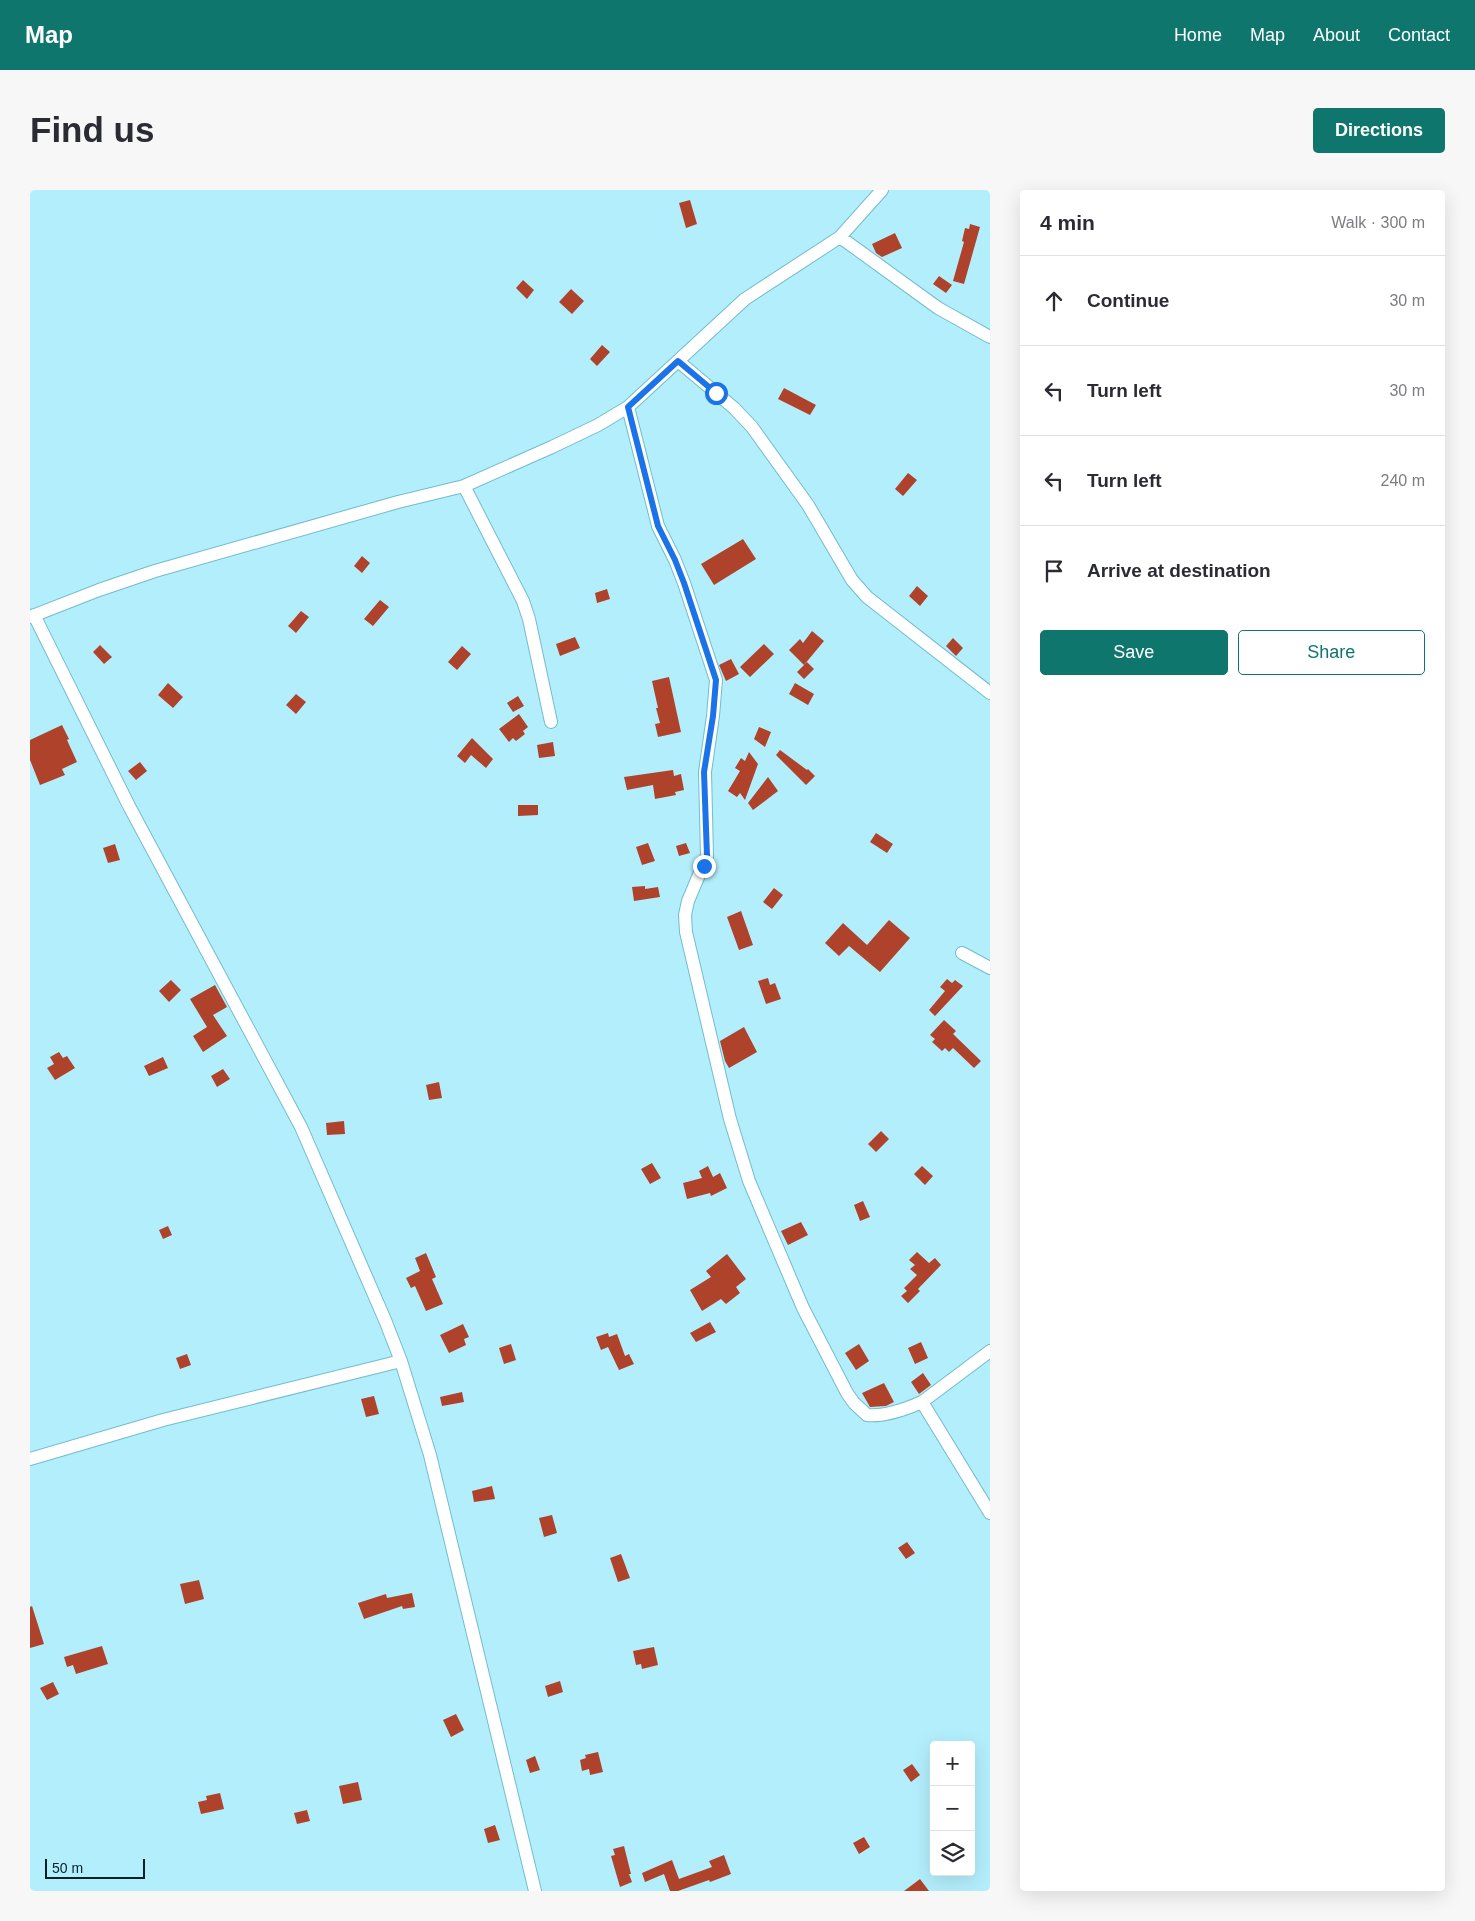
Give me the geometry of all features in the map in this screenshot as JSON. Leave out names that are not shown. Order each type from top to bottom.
[{"type":"street","points":[[536,1891],[430,1455],[401,1361],[385,1320],[301,1127],[130,806],[32,616],[155,571],[398,502],[464,486],[598,425],[628,407],[745,300],[840,237],[882,190]]},
{"type":"street","points":[[840,237],[938,308],[990,337]]},
{"type":"street","points":[[678,361],[734,408],[752,427],[808,505],[852,580],[867,597],[990,693]]},
{"type":"street","points":[[628,407],[658,526],[684,583],[716,680],[713,716],[704,772],[707,856],[688,901],[685,915],[686,932],[730,1119],[749,1181],[803,1308],[847,1393],[854,1403],[867,1415],[874,1416],[911,1407],[922,1402],[990,1351]]},
{"type":"street","points":[[464,486],[523,601],[529,619],[551,722]]},
{"type":"street","points":[[962,952],[990,968]]},
{"type":"street","points":[[30,1459],[163,1420],[401,1361]]},
{"type":"street","points":[[922,1402],[990,1513]]},
{"type":"building","points":[[690,200],[697,224],[686,228],[679,203]]},
{"type":"building","points":[[970,224],[980,227],[964,284],[953,281],[964,242],[962,241],[965,228],[969,229]]},
{"type":"building","points":[[895,233],[902,248],[882,257],[876,253],[872,244]]},
{"type":"building","points":[[939,276],[952,285],[946,293],[933,284]]},
{"type":"building","points":[[523,280],[534,290],[527,299],[516,288]]},
{"type":"building","points":[[571,289],[584,301],[572,314],[559,302]]},
{"type":"building","points":[[602,345],[610,352],[597,366],[590,359]]},
{"type":"building","points":[[784,388],[816,405],[810,415],[778,399]]},
{"type":"building","points":[[908,473],[917,480],[903,496],[895,489]]},
{"type":"building","points":[[743,539],[756,559],[714,585],[701,564]]},
{"type":"building","points":[[362,556],[370,563],[362,573],[354,566]]},
{"type":"building","points":[[917,586],[928,596],[920,606],[909,596]]},
{"type":"building","points":[[607,589],[610,599],[597,603],[595,593]]},
{"type":"building","points":[[380,600],[389,607],[373,626],[364,619]]},
{"type":"building","points":[[301,611],[309,617],[296,633],[288,626]]},
{"type":"building","points":[[812,631],[824,641],[804,665],[789,650],[800,639],[803,643]]},
{"type":"building","points":[[575,637],[580,648],[560,656],[556,644]]},
{"type":"building","points":[[953,638],[963,648],[956,656],[946,646]]},
{"type":"building","points":[[764,644],[774,654],[750,677],[740,667]]},
{"type":"building","points":[[100,645],[112,657],[104,664],[93,652]]},
{"type":"building","points":[[462,646],[471,654],[457,670],[448,662]]},
{"type":"building","points":[[731,659],[739,674],[726,681],[719,665]]},
{"type":"building","points":[[807,662],[814,669],[804,679],[797,672]]},
{"type":"building","points":[[669,677],[681,732],[658,737],[655,724],[660,723],[652,681]]},
{"type":"building","points":[[168,683],[183,697],[173,708],[158,695]]},
{"type":"building","points":[[795,683],[814,694],[808,705],[789,694]]},
{"type":"building","points":[[296,694],[306,702],[296,714],[286,705]]},
{"type":"building","points":[[518,696],[524,706],[513,712],[507,703]]},
{"type":"building","points":[[519,714],[528,727],[523,731],[525,734],[516,741],[513,738],[509,742],[499,729]]},
{"type":"building","points":[[62,725],[77,762],[62,769],[65,775],[40,785],[30,760],[30,740]]},
{"type":"building","points":[[759,727],[771,732],[765,747],[754,739]]},
{"type":"building","points":[[472,738],[493,759],[486,768],[471,755],[465,763],[457,756]]},
{"type":"building","points":[[553,742],[555,756],[539,758],[537,745]]},
{"type":"building","points":[[780,750],[815,776],[806,785],[776,755]]},
{"type":"building","points":[[749,752],[758,764],[745,800],[740,793],[737,797],[728,791],[740,771],[735,768],[741,758],[745,761]]},
{"type":"building","points":[[140,762],[147,771],[136,780],[128,771]]},
{"type":"building","points":[[673,770],[674,776],[681,774],[684,790],[675,792],[676,795],[655,799],[653,785],[627,790],[624,777]]},
{"type":"building","points":[[768,777],[778,791],[753,810],[748,803]]},
{"type":"building","points":[[518,805],[538,805],[538,815],[518,816]]},
{"type":"building","points":[[876,833],[893,844],[887,853],[870,842]]},
{"type":"building","points":[[648,843],[655,861],[642,865],[636,847]]},
{"type":"building","points":[[686,843],[690,853],[679,856],[676,846]]},
{"type":"building","points":[[115,844],[120,860],[108,863],[103,848]]},
{"type":"building","points":[[645,886],[645,889],[658,887],[660,897],[634,901],[632,887]]},
{"type":"building","points":[[774,888],[783,895],[772,909],[763,902]]},
{"type":"building","points":[[741,911],[753,945],[739,950],[727,917]]},
{"type":"building","points":[[889,920],[910,938],[880,972],[849,946],[839,956],[825,943],[843,923],[867,945]]},
{"type":"building","points":[[768,978],[770,985],[775,983],[781,999],[766,1004],[758,981]]},
{"type":"building","points":[[947,979],[952,983],[955,980],[963,986],[935,1016],[929,1010],[945,991],[940,987]]},
{"type":"building","points":[[171,980],[181,990],[169,1002],[159,991]]},
{"type":"building","points":[[215,985],[227,1007],[213,1015],[227,1036],[203,1052],[193,1036],[207,1027],[190,999]]},
{"type":"building","points":[[944,1020],[956,1031],[953,1034],[981,1061],[974,1068],[953,1048],[949,1052],[945,1048],[942,1051],[932,1042],[935,1039],[930,1035]]},
{"type":"building","points":[[744,1027],[757,1052],[729,1068],[725,1061],[720,1041]]},
{"type":"building","points":[[59,1052],[63,1058],[67,1056],[75,1068],[55,1080],[47,1068],[54,1064],[50,1057]]},
{"type":"building","points":[[163,1057],[168,1068],[149,1076],[144,1066]]},
{"type":"building","points":[[223,1069],[230,1079],[217,1087],[211,1076]]},
{"type":"building","points":[[439,1082],[442,1098],[429,1100],[426,1085]]},
{"type":"building","points":[[344,1121],[345,1134],[327,1135],[326,1123]]},
{"type":"building","points":[[881,1131],[889,1139],[876,1152],[868,1144]]},
{"type":"building","points":[[652,1163],[661,1178],[650,1184],[641,1169]]},
{"type":"building","points":[[708,1166],[713,1177],[720,1173],[727,1188],[711,1196],[710,1193],[687,1199],[683,1183],[702,1178],[699,1171]]},
{"type":"building","points":[[922,1166],[933,1176],[925,1185],[914,1174]]},
{"type":"building","points":[[863,1201],[870,1217],[860,1221],[854,1205]]},
{"type":"building","points":[[801,1222],[808,1235],[788,1245],[781,1231]]},
{"type":"building","points":[[168,1226],[172,1235],[163,1239],[159,1230]]},
{"type":"building","points":[[917,1252],[929,1263],[935,1258],[941,1265],[918,1289],[920,1291],[908,1303],[901,1296],[907,1291],[904,1288],[917,1275],[910,1269],[915,1265],[909,1260]]},
{"type":"building","points":[[426,1253],[436,1277],[432,1279],[443,1304],[426,1311],[415,1286],[411,1288],[406,1278],[420,1271],[415,1258]]},
{"type":"building","points":[[727,1254],[746,1279],[736,1287],[740,1293],[726,1304],[721,1299],[702,1311],[690,1290],[711,1277],[706,1271]]},
{"type":"building","points":[[710,1322],[716,1332],[696,1342],[690,1333]]},
{"type":"building","points":[[463,1324],[469,1337],[464,1339],[466,1345],[449,1353],[440,1335]]},
{"type":"building","points":[[608,1333],[609,1337],[617,1334],[625,1356],[629,1354],[634,1364],[619,1370],[608,1347],[601,1350],[596,1337]]},
{"type":"building","points":[[921,1342],[928,1358],[915,1364],[908,1348]]},
{"type":"building","points":[[511,1344],[516,1360],[504,1364],[499,1348]]},
{"type":"building","points":[[859,1344],[869,1361],[856,1370],[845,1353]]},
{"type":"building","points":[[187,1354],[191,1365],[180,1369],[176,1358]]},
{"type":"building","points":[[923,1373],[931,1385],[919,1394],[911,1382]]},
{"type":"building","points":[[884,1383],[894,1402],[886,1406],[870,1407],[862,1393]]},
{"type":"building","points":[[462,1392],[464,1402],[442,1406],[440,1397]]},
{"type":"building","points":[[374,1396],[379,1414],[366,1417],[361,1399]]},
{"type":"building","points":[[492,1486],[495,1499],[474,1502],[472,1491]]},
{"type":"building","points":[[552,1515],[557,1533],[544,1537],[539,1518]]},
{"type":"building","points":[[907,1542],[915,1553],[906,1559],[898,1548]]},
{"type":"building","points":[[621,1554],[630,1578],[618,1582],[610,1558]]},
{"type":"building","points":[[199,1580],[204,1599],[185,1604],[180,1584]]},
{"type":"building","points":[[412,1593],[415,1607],[403,1609],[402,1606],[364,1619],[358,1603],[386,1594],[387,1598]]},
{"type":"building","points":[[32,1606],[44,1644],[30,1648],[30,1607]]},
{"type":"building","points":[[102,1646],[108,1664],[76,1674],[73,1665],[67,1667],[64,1657]]},
{"type":"building","points":[[654,1647],[658,1665],[642,1669],[641,1664],[636,1665],[633,1651]]},
{"type":"building","points":[[560,1681],[563,1692],[548,1697],[545,1686]]},
{"type":"building","points":[[53,1682],[59,1694],[47,1700],[40,1688]]},
{"type":"building","points":[[456,1714],[464,1730],[451,1737],[443,1720]]},
{"type":"building","points":[[598,1752],[603,1772],[590,1775],[589,1769],[582,1771],[580,1760],[586,1758],[585,1755]]},
{"type":"building","points":[[535,1756],[540,1770],[530,1773],[526,1760]]},
{"type":"building","points":[[912,1764],[920,1775],[911,1782],[903,1770]]},
{"type":"building","points":[[358,1782],[362,1800],[343,1804],[339,1786]]},
{"type":"building","points":[[220,1793],[224,1809],[201,1814],[198,1802],[207,1800],[206,1796]]},
{"type":"building","points":[[307,1810],[310,1821],[297,1824],[294,1813]]},
{"type":"building","points":[[495,1825],[500,1840],[488,1843],[484,1829]]},
{"type":"building","points":[[864,1837],[870,1847],[859,1854],[853,1843]]},
{"type":"building","points":[[624,1846],[632,1882],[620,1887],[611,1856],[615,1855],[613,1849]]},
{"type":"building","points":[[724,1855],[731,1874],[678,1891],[670,1891],[664,1874],[645,1882],[642,1873],[672,1860],[679,1879],[712,1867],[709,1861]]},
{"type":"building","points":[[920,1879],[929,1891],[904,1891]]},
{"type":"route","points":[[704,866],[707,856],[704,772],[713,716],[716,680],[684,583],[658,526],[628,407],[678,361],[716,393]]}]
